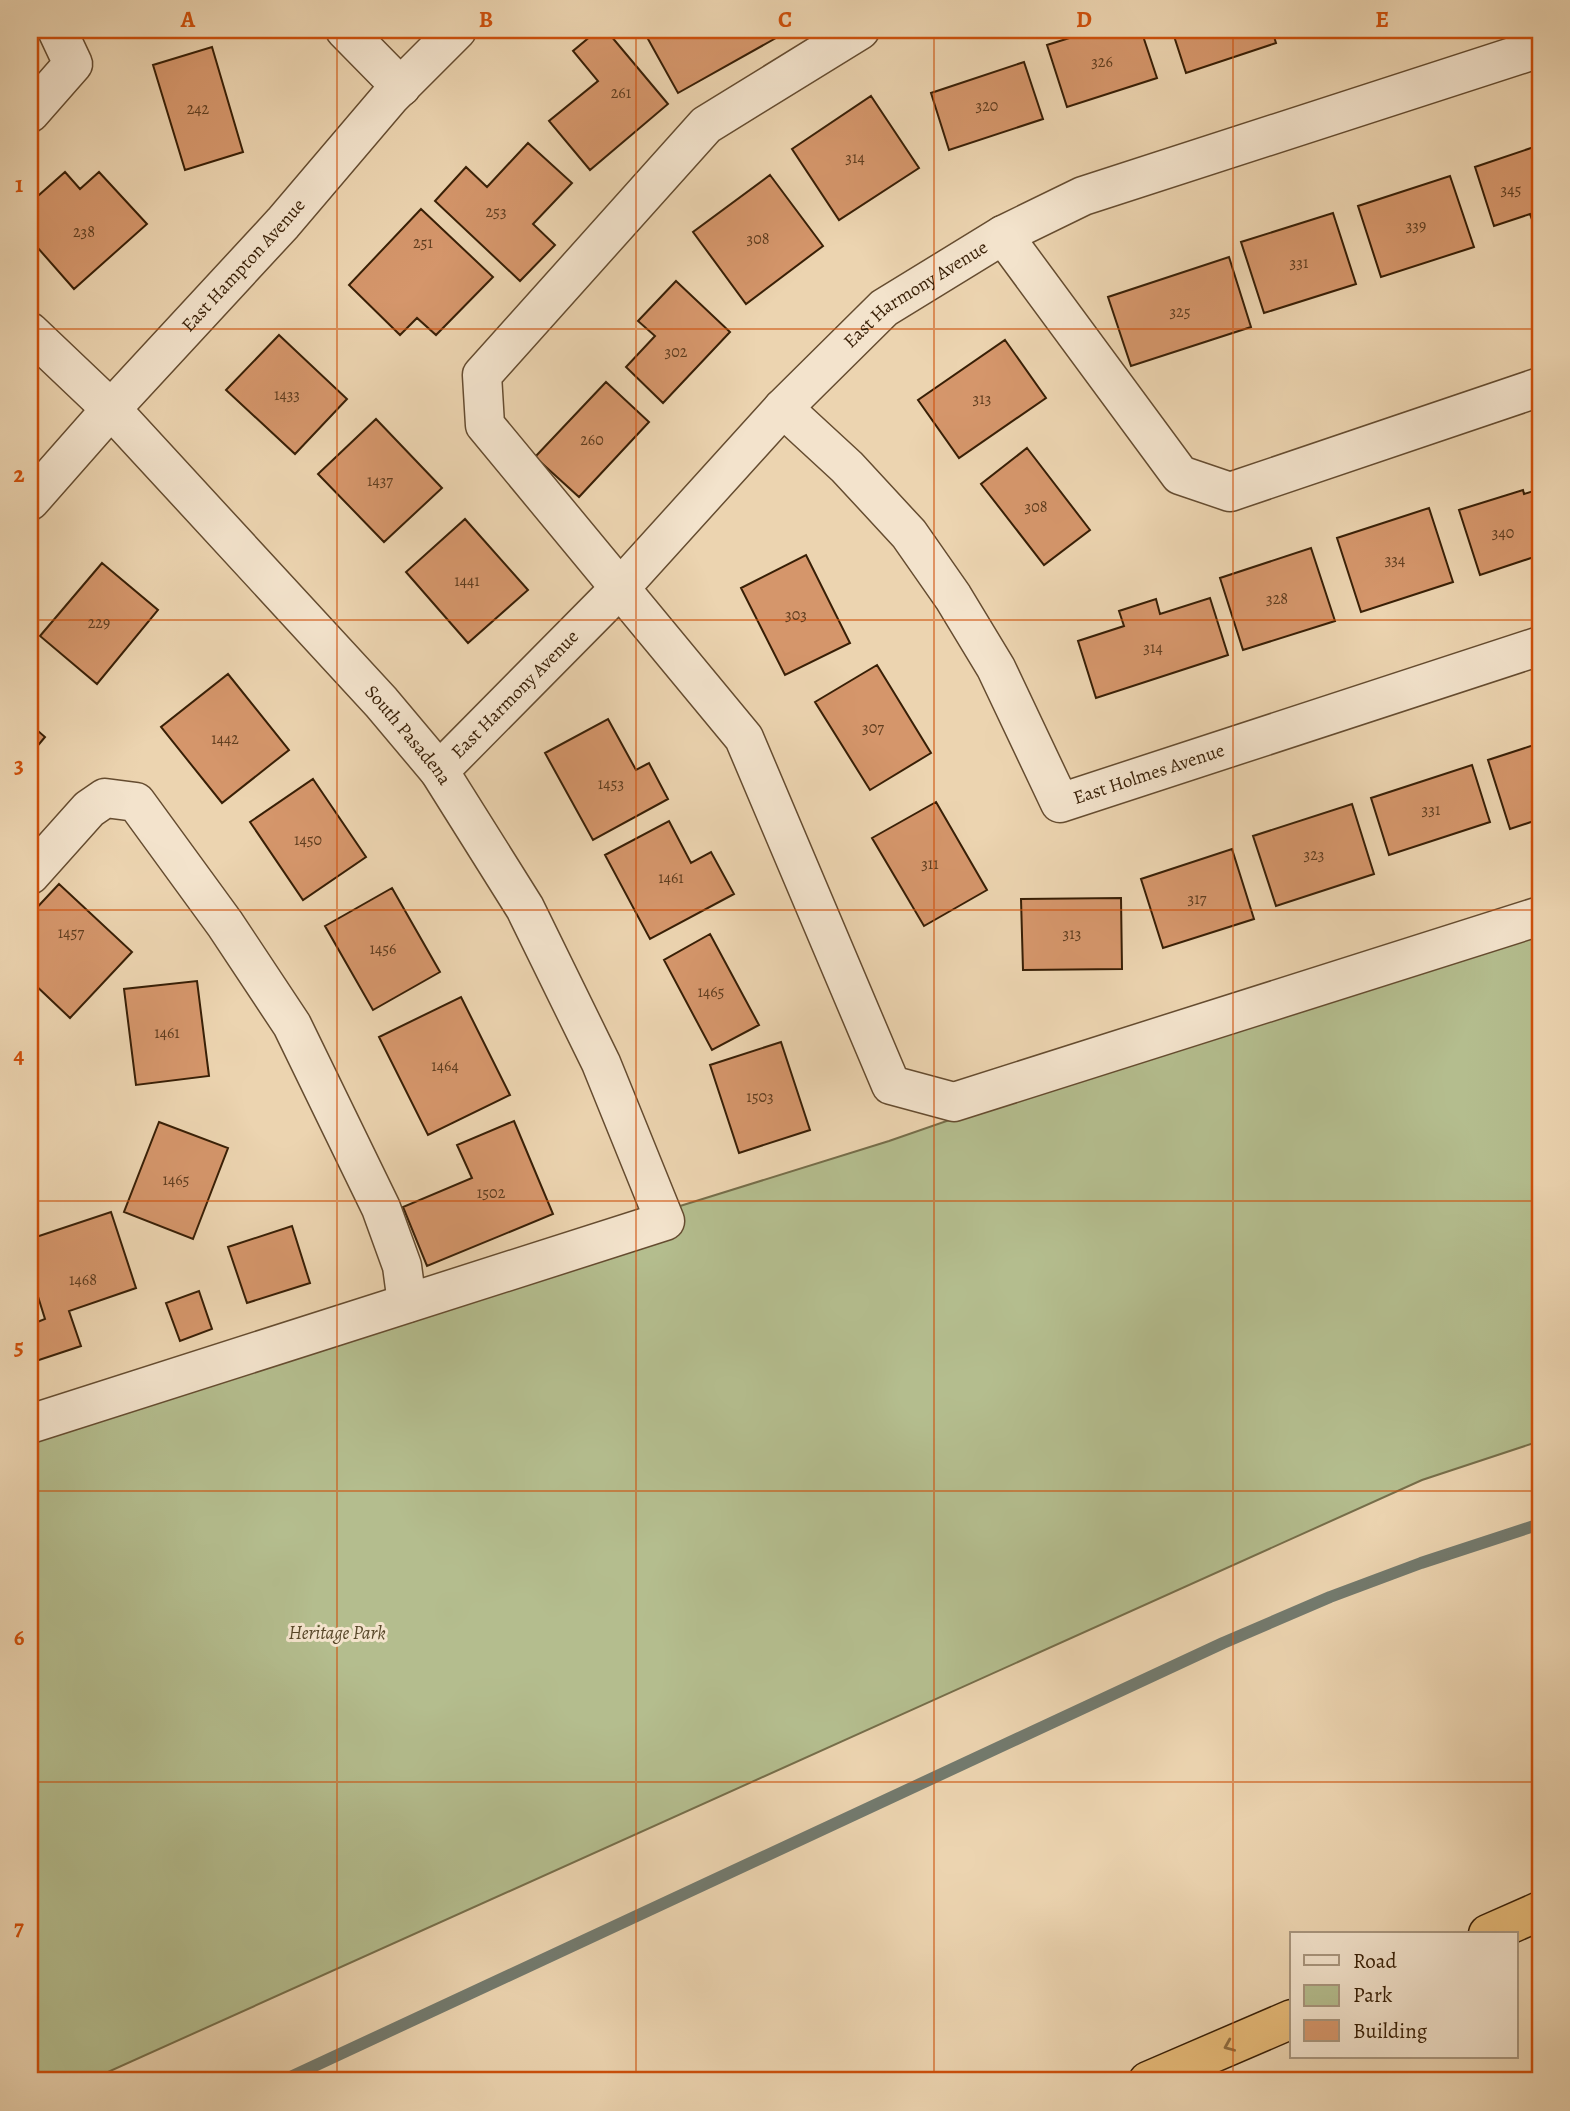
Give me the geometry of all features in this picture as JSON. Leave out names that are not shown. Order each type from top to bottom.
[{"type":"highway","points":[[1493,1932],[1540,1912]]},
{"type":"highway","points":[[1148,2081],[1290,2020]]},
{"type":"street","points":[[30,113],[73,64],[57,30]]},
{"type":"street","points":[[345,30],[401,87]]},
{"type":"street","name":"East Hampton Avenue","points":[[30,501],[283,223],[401,87],[457,30]]},
{"type":"street","points":[[860,30],[706,125],[482,375],[485,425],[744,738],[891,1085],[954,1102],[1540,916]]},
{"type":"street","name":"East Harmony Avenue","points":[[439,771],[620,588],[783,408],[884,308],[1003,235],[1083,196],[1540,48]]},
{"type":"street","points":[[1003,235],[1180,475],[1230,492],[1540,387]]},
{"type":"street","name":"South Pasadena","points":[[30,332],[111,409],[381,702],[439,771],[525,908],[601,1063],[665,1221],[407,1303]]},
{"type":"street","name":"East Holmes Avenue","points":[[783,408],[847,467],[909,534],[953,597],[996,668],[1060,803],[1540,646]]},
{"type":"street","points":[[30,875],[89,809],[105,798],[136,802],[225,923],[292,1026],[381,1208],[402,1266],[407,1303],[30,1424]]},
{"type":"green space","name":"Heritage Park","points":[[1540,915],[1540,1441],[1422,1480],[88,2081],[30,2081],[30,1408],[889,1141]]},
{"type":"building","points":[[598,30],[606,30],[668,104],[590,170],[549,121],[598,81],[573,51]]},
{"type":"building","points":[[643,30],[771,30],[776,38],[678,93]]},
{"type":"building","points":[[1095,30],[1141,30],[1157,78],[1067,107],[1047,45]]},
{"type":"building","points":[[1172,30],[1272,30],[1276,43],[1186,73]]},
{"type":"building","points":[[212,47],[243,152],[185,170],[153,65]]},
{"type":"building","points":[[1024,62],[1043,119],[949,150],[931,93]]},
{"type":"building","points":[[871,96],[919,168],[839,220],[792,149]]},
{"type":"building","points":[[528,143],[572,183],[533,224],[555,245],[520,281],[435,201],[466,167],[487,187]]},
{"type":"building","points":[[1540,145],[1540,227],[1535,228],[1530,214],[1494,226],[1475,167]]},
{"type":"building","points":[[65,172],[80,189],[99,172],[147,224],[74,289],[30,239],[30,203]]},
{"type":"building","points":[[770,175],[823,246],[746,304],[693,232]]},
{"type":"building","points":[[1450,176],[1474,247],[1381,277],[1358,206]]},
{"type":"building","points":[[421,209],[493,277],[436,335],[417,318],[400,335],[349,285]]},
{"type":"building","points":[[1333,213],[1356,284],[1264,313],[1241,242]]},
{"type":"building","points":[[1229,257],[1251,327],[1131,366],[1108,297]]},
{"type":"building","points":[[676,281],[730,332],[663,403],[626,367],[655,336],[638,321]]},
{"type":"building","points":[[279,335],[347,399],[295,454],[226,390]]},
{"type":"building","points":[[1005,340],[1046,398],[959,458],[918,400]]},
{"type":"building","points":[[606,382],[649,422],[579,497],[535,457]]},
{"type":"building","points":[[376,419],[442,488],[384,542],[318,474]]},
{"type":"building","points":[[1027,448],[1090,530],[1044,565],[981,484]]},
{"type":"building","points":[[1540,489],[1540,555],[1480,575],[1459,510],[1523,490],[1524,494]]},
{"type":"building","points":[[1429,508],[1453,582],[1361,612],[1337,538]]},
{"type":"building","points":[[465,519],[528,590],[468,643],[406,572]]},
{"type":"building","points":[[1311,548],[1335,621],[1243,650],[1220,578]]},
{"type":"building","points":[[806,555],[850,643],[785,675],[741,588]]},
{"type":"building","points":[[102,563],[158,610],[97,684],[40,636]]},
{"type":"building","points":[[1210,598],[1228,655],[1096,698],[1078,641],[1124,626],[1119,611],[1156,599],[1160,614]]},
{"type":"building","points":[[877,665],[931,753],[870,790],[815,702]]},
{"type":"building","points":[[228,674],[289,750],[222,803],[161,727]]},
{"type":"building","points":[[608,719],[636,770],[649,763],[668,799],[593,840],[545,753]]},
{"type":"building","points":[[30,724],[45,737],[30,755]]},
{"type":"building","points":[[1540,743],[1540,819],[1510,829],[1488,760]]},
{"type":"building","points":[[1472,765],[1490,822],[1389,855],[1371,798]]},
{"type":"building","points":[[313,779],[366,857],[303,900],[250,822]]},
{"type":"building","points":[[936,802],[987,890],[924,926],[872,838]]},
{"type":"building","points":[[1352,804],[1374,874],[1276,906],[1253,836]]},
{"type":"building","points":[[669,821],[691,863],[711,852],[734,894],[650,939],[605,855]]},
{"type":"building","points":[[1232,849],[1254,919],[1163,948],[1141,879]]},
{"type":"building","points":[[59,884],[132,952],[70,1018],[30,980],[30,915]]},
{"type":"building","points":[[392,888],[440,972],[373,1010],[325,926]]},
{"type":"building","points":[[1121,898],[1122,969],[1023,970],[1021,899]]},
{"type":"building","points":[[710,934],[759,1025],[712,1050],[664,960]]},
{"type":"building","points":[[197,981],[209,1076],[136,1085],[124,989]]},
{"type":"building","points":[[461,997],[510,1095],[428,1135],[379,1037]]},
{"type":"building","points":[[781,1042],[810,1130],[739,1153],[710,1065]]},
{"type":"building","points":[[514,1121],[553,1214],[427,1266],[403,1207],[472,1178],[457,1145]]},
{"type":"building","points":[[159,1122],[228,1148],[193,1239],[124,1212]]},
{"type":"building","points":[[111,1212],[136,1288],[69,1311],[81,1346],[33,1362],[30,1352],[30,1325],[45,1319],[30,1271],[30,1239]]},
{"type":"building","points":[[292,1226],[310,1283],[247,1303],[228,1247]]},
{"type":"building","points":[[199,1291],[212,1329],[180,1341],[166,1303]]},
{"type":"waterway","points":[[282,2081],[1223,1643],[1330,1597],[1421,1563],[1540,1524]]}]
